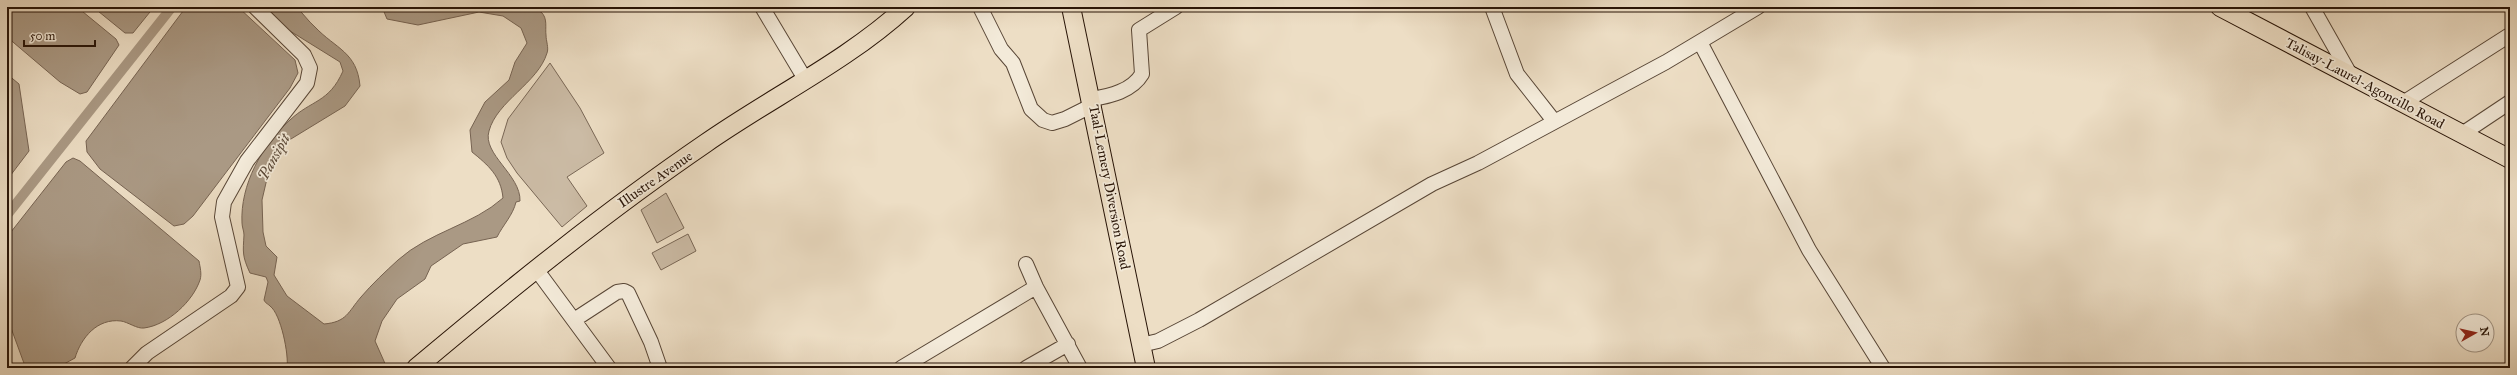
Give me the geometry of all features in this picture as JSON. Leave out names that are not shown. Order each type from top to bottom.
[{"type":"main road","name":"Illustre Avenue","points":[[416,368],[536,269],[626,199],[731,125],[853,48],[906,7]]},
{"type":"main road","name":"Taal-Lemery Diversion Road","points":[[1071,7],[1093,102],[1146,368]]},
{"type":"main road","name":"Talisay-Laurel-Agoncillo Road","points":[[2220,7],[2510,159]]},
{"type":"street","points":[[132,368],[147,353],[231,296],[238,287],[222,217],[224,202],[247,161],[307,83],[310,68],[304,55],[255,7]]},
{"type":"street","points":[[762,7],[805,79]]},
{"type":"street","points":[[980,7],[1001,49],[1013,63],[1031,109],[1043,120],[1052,123],[1065,119],[1093,102],[1112,95],[1139,79],[1142,74],[1139,30],[1176,7]]},
{"type":"street","points":[[1492,7],[1517,74],[1554,121]]},
{"type":"street","points":[[1141,345],[1158,341],[1199,320],[1432,184],[1478,163],[1700,42],[1758,7]]},
{"type":"street","points":[[2312,7],[2351,76]]},
{"type":"street","points":[[2403,103],[2508,36]]},
{"type":"street","points":[[1700,42],[1809,250],[1884,368]]},
{"type":"street","points":[[2462,134],[2510,102]]},
{"type":"street","points":[[1026,264],[1036,287],[1080,368]]},
{"type":"street","points":[[536,269],[610,368]]},
{"type":"street","points":[[901,368],[1036,287]]},
{"type":"street","points":[[574,320],[617,292],[624,291],[628,293],[651,342],[660,368]]},
{"type":"street","points":[[1026,368],[1068,344]]},
{"type":"shaded area","points":[[550,63],[580,108],[604,153],[567,177],[587,206],[562,227],[517,173],[507,158],[501,142],[508,119]]},
{"type":"shaded area","points":[[666,193],[684,228],[657,243],[641,210]]},
{"type":"shaded area","points":[[688,234],[696,251],[661,270],[652,253]]},
{"type":"water","points":[[7,7],[77,7],[116,39],[119,45],[87,92],[80,94],[60,82],[7,37]]},
{"type":"water","points":[[93,7],[154,7],[133,33],[125,33]]},
{"type":"water","points":[[186,7],[238,7],[295,60],[298,73],[290,88],[193,216],[184,224],[174,226],[100,169],[87,152],[86,141]]},
{"type":"water","name":"Pansipit","points":[[262,7],[296,7],[312,25],[350,58],[358,75],[360,86],[345,106],[286,142],[269,170],[262,200],[263,232],[266,246],[277,257],[274,275],[287,296],[324,324],[342,319],[374,282],[410,250],[478,215],[503,198],[500,183],[497,177],[488,166],[472,152],[470,130],[485,102],[509,80],[515,62],[527,43],[521,28],[503,16],[479,12],[418,25],[387,19],[382,7],[397,7],[402,10],[426,7],[530,7],[541,12],[545,17],[548,49],[542,64],[527,83],[500,110],[493,120],[489,131],[488,140],[491,148],[515,182],[519,191],[520,201],[516,202],[515,207],[497,237],[463,244],[431,266],[425,279],[397,299],[382,321],[375,341],[387,368],[287,368],[287,354],[278,317],[274,310],[264,300],[268,282],[266,277],[250,273],[244,258],[242,209],[249,180],[255,167],[270,141],[280,130],[298,113],[326,95],[338,81],[343,71],[340,62],[282,26]]},
{"type":"water","points":[[7,74],[19,84],[29,151],[7,180]]},
{"type":"water","points":[[73,158],[80,161],[199,261],[201,278],[197,288],[186,304],[162,322],[144,328],[121,321],[105,323],[97,326],[91,331],[81,343],[75,358],[64,364],[25,366],[7,317],[7,237],[66,162]]},
{"type":"waterway","points":[[7,215],[172,7]]}]
